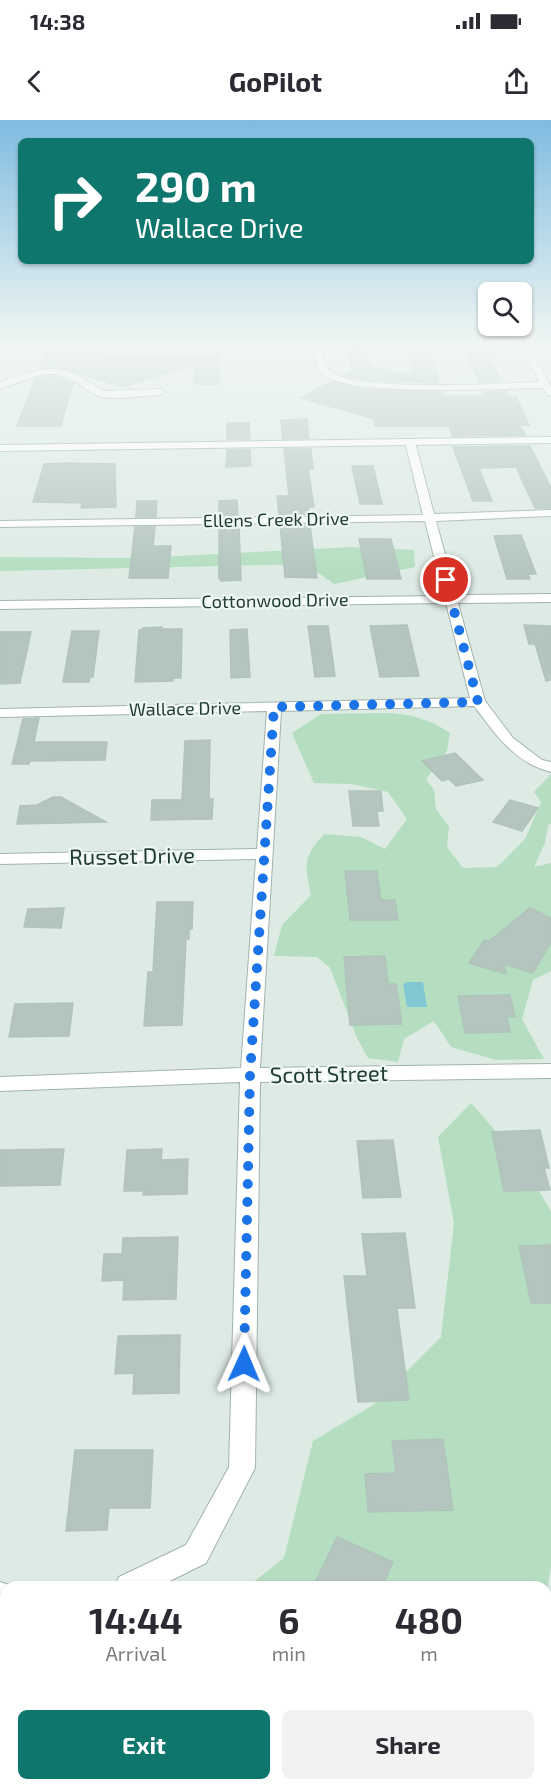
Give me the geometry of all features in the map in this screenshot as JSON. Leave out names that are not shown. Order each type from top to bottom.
[{"type":"street","points":[[0,448],[551,440]]},
{"type":"street","points":[[410,442],[478,702],[508,741],[537,763],[551,767]]},
{"type":"street","name":"Ellens Creek Drive","points":[[0,524],[429,518],[551,513]]},
{"type":"street","name":"Cottonwood Drive","points":[[0,605],[551,598]]},
{"type":"street","name":"Wallace Drive","points":[[0,713],[478,702]]},
{"type":"street","points":[[141,1581],[196,1554],[242,1468],[250,1075],[274,707]]},
{"type":"street","name":"Russet Drive","points":[[0,858],[265,854]]},
{"type":"street","name":"Scott Street","points":[[0,1084],[250,1075],[551,1071]]},
{"type":"green space","points":[[352,547],[414,550],[415,567],[334,584],[306,564],[0,571],[0,557],[140,558]]},
{"type":"green space","points":[[386,713],[419,718],[450,733],[447,751],[426,779],[434,790],[436,809],[449,827],[447,847],[463,868],[497,867],[525,839],[541,802],[534,792],[551,774],[551,824],[548,825],[545,843],[534,867],[551,863],[551,971],[533,980],[522,1019],[544,1059],[496,1060],[451,1047],[434,1021],[404,1039],[398,1062],[368,1058],[357,1038],[330,968],[317,957],[274,956],[282,925],[311,895],[307,862],[312,849],[324,834],[361,837],[385,849],[407,819],[388,792],[352,784],[314,783],[292,733],[321,714]]},
{"type":"green space","points":[[471,1103],[523,1162],[551,1212],[551,1567],[548,1581],[255,1581],[284,1558],[313,1441],[373,1405],[441,1337],[454,1223],[438,1137]]},
{"type":"water","points":[[423,982],[427,1007],[407,1007],[403,984]]},
{"type":"building","points":[[19,420],[63,420],[61,426],[17,426]]},
{"type":"building","points":[[281,420],[307,420],[309,438],[283,439]]},
{"type":"building","points":[[375,420],[527,420],[529,425],[520,425],[525,435],[453,436],[449,426],[374,426]]},
{"type":"building","points":[[227,423],[249,423],[250,439],[227,439]]},
{"type":"building","points":[[530,446],[551,488],[551,508],[535,508],[516,467],[479,468],[492,501],[473,501],[453,447]]},
{"type":"building","points":[[284,449],[311,449],[313,469],[308,469],[314,507],[308,507],[309,514],[279,515],[277,496],[289,496]]},
{"type":"building","points":[[227,450],[250,450],[251,466],[226,467]]},
{"type":"building","points":[[44,464],[115,464],[116,507],[81,508],[82,503],[33,502]]},
{"type":"building","points":[[352,466],[373,466],[382,504],[360,504]]},
{"type":"building","points":[[237,500],[238,515],[219,516],[219,501]]},
{"type":"building","points":[[137,501],[157,501],[156,517],[136,517]]},
{"type":"building","points":[[280,525],[310,525],[317,578],[285,577]]},
{"type":"building","points":[[219,526],[239,526],[241,580],[221,581],[219,578]]},
{"type":"building","points":[[135,527],[155,527],[153,546],[171,546],[168,578],[129,578]]},
{"type":"building","points":[[521,535],[536,574],[528,574],[530,579],[507,579],[494,536]]},
{"type":"building","points":[[359,539],[391,539],[401,579],[367,579]]},
{"type":"building","points":[[407,625],[419,676],[380,677],[370,626]]},
{"type":"building","points":[[524,625],[551,626],[551,680],[546,681],[535,644],[529,644]]},
{"type":"building","points":[[308,626],[328,626],[335,676],[315,677]]},
{"type":"building","points":[[162,627],[162,629],[182,629],[181,678],[173,678],[173,681],[135,682],[139,630]]},
{"type":"building","points":[[247,629],[250,677],[231,678],[230,630]]},
{"type":"building","points":[[72,631],[99,631],[93,677],[90,677],[89,682],[63,682]]},
{"type":"building","points":[[0,632],[31,632],[20,683],[0,684]]},
{"type":"building","points":[[39,718],[34,742],[107,742],[105,760],[30,761],[29,764],[12,764],[23,719]]},
{"type":"building","points":[[210,740],[209,799],[213,799],[212,819],[151,820],[152,800],[182,800],[185,741]]},
{"type":"building","points":[[455,753],[483,780],[456,786],[449,779],[442,781],[422,761]]},
{"type":"building","points":[[349,791],[381,791],[383,811],[377,811],[379,826],[353,826]]},
{"type":"building","points":[[53,797],[61,797],[106,822],[17,824],[20,806],[37,805]]},
{"type":"building","points":[[510,800],[538,808],[522,831],[493,822]]},
{"type":"building","points":[[345,871],[377,871],[381,900],[395,900],[398,920],[350,920]]},
{"type":"building","points":[[157,902],[193,902],[192,929],[189,929],[189,939],[186,939],[182,1025],[144,1026],[148,972],[153,972]]},
{"type":"building","points":[[64,908],[61,928],[24,927],[28,909]]},
{"type":"building","points":[[530,908],[551,918],[551,942],[533,973],[504,964],[506,974],[469,963],[484,940],[489,941]]},
{"type":"building","points":[[385,956],[388,984],[396,984],[402,1024],[350,1025],[344,957]]},
{"type":"building","points":[[510,995],[515,1017],[507,1017],[510,1032],[465,1033],[458,996]]},
{"type":"building","points":[[73,1003],[69,1036],[9,1037],[15,1004]]},
{"type":"building","points":[[540,1130],[549,1168],[544,1168],[550,1190],[504,1191],[492,1132]]},
{"type":"building","points":[[393,1140],[401,1197],[363,1198],[357,1141]]},
{"type":"building","points":[[64,1149],[60,1185],[0,1186],[0,1150]]},
{"type":"building","points":[[162,1149],[161,1160],[188,1159],[187,1194],[143,1195],[144,1191],[124,1191],[127,1150]]},
{"type":"building","points":[[405,1233],[415,1308],[397,1308],[409,1400],[358,1402],[344,1276],[367,1276],[362,1234]]},
{"type":"building","points":[[178,1237],[176,1299],[123,1300],[124,1280],[102,1281],[104,1254],[122,1254],[123,1238]]},
{"type":"building","points":[[551,1245],[551,1303],[531,1303],[519,1246]]},
{"type":"building","points":[[180,1335],[179,1393],[133,1394],[134,1373],[115,1374],[118,1336]]},
{"type":"building","points":[[443,1439],[453,1510],[368,1512],[365,1474],[396,1473],[392,1441]]},
{"type":"building","points":[[75,1450],[153,1450],[150,1508],[109,1508],[107,1530],[66,1531]]},
{"type":"building","points":[[337,1537],[393,1562],[385,1581],[316,1581]]},
{"type":"route","points":[[244,1364],[250,1075],[274,707],[478,702],[446,580]]}]
